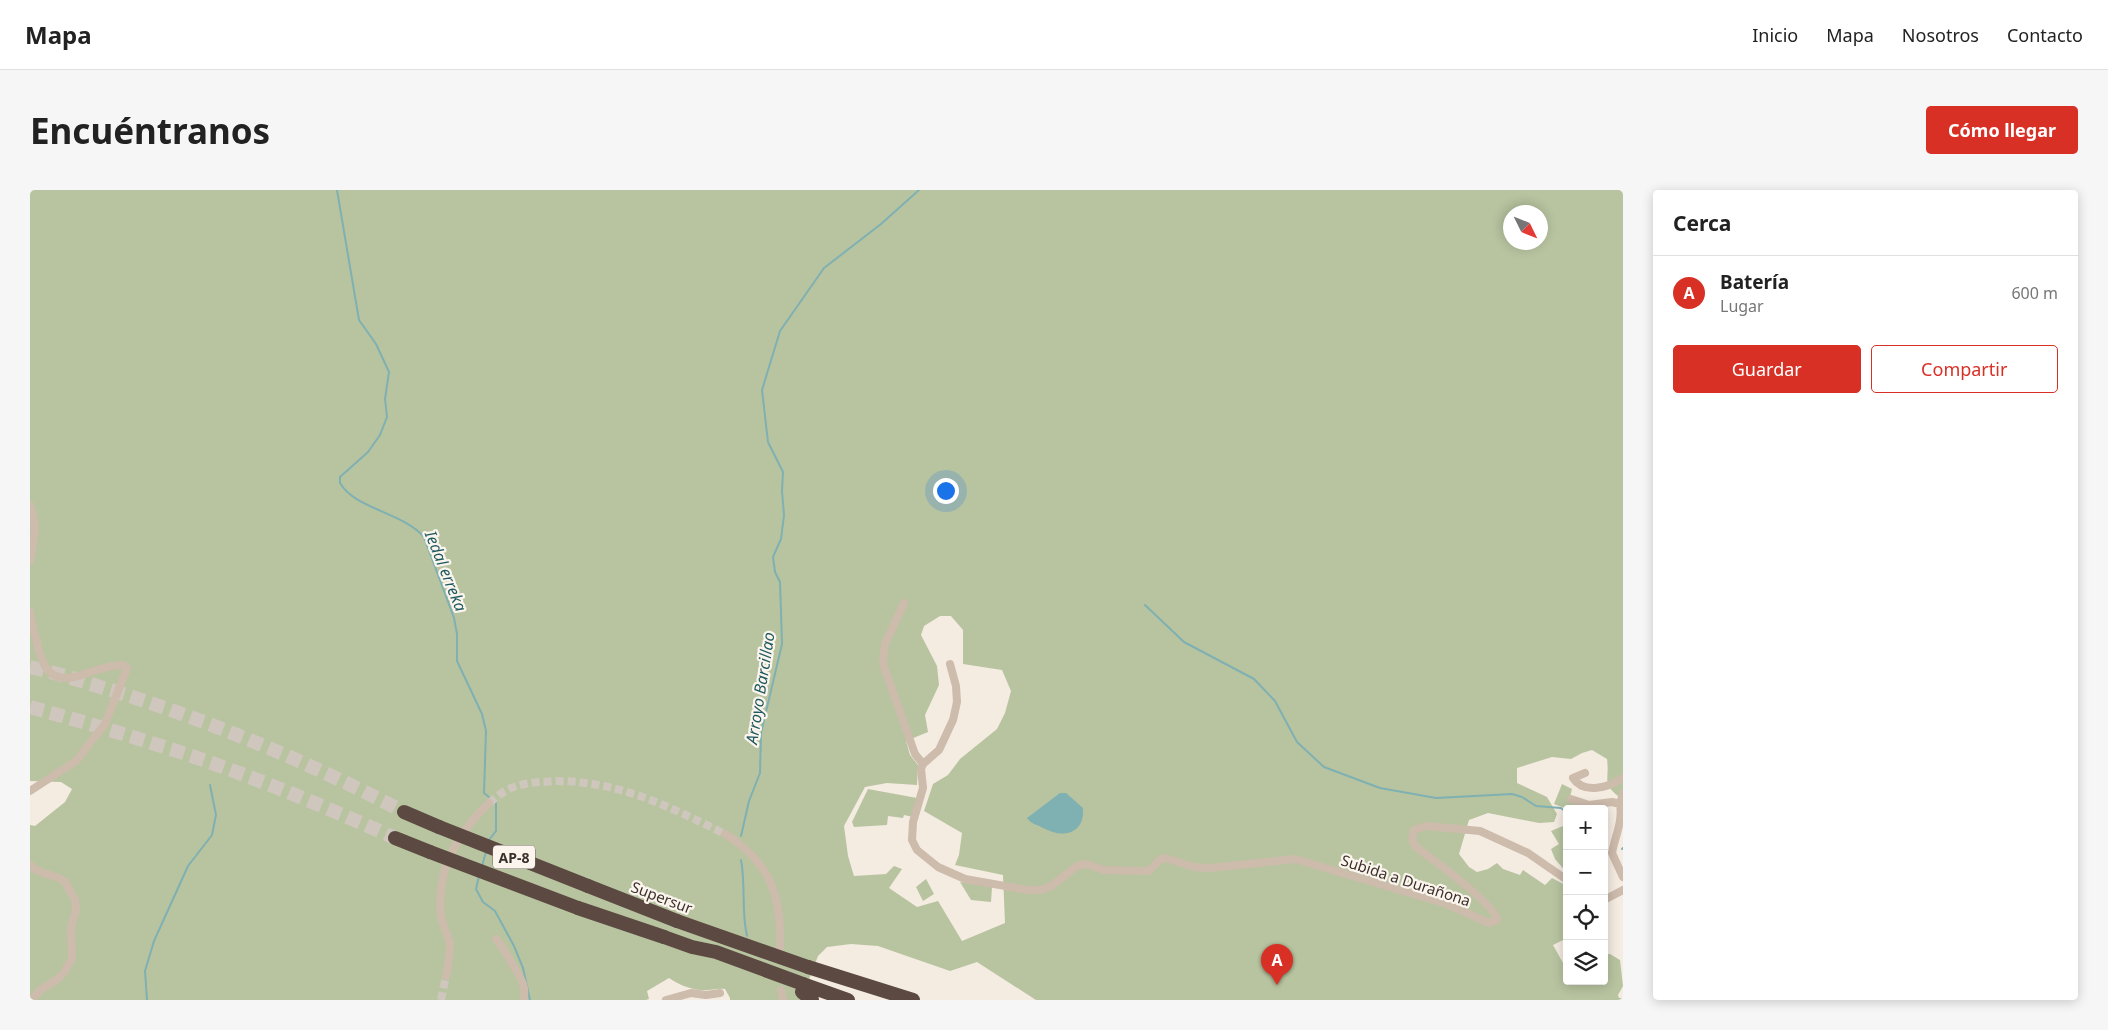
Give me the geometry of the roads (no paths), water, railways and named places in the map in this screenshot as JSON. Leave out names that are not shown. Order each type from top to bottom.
[{"type":"highway","name":"Supersur","points":[[404,812],[677,921],[808,967],[913,1000]]},
{"type":"highway","name":"AP-8","points":[[395,838],[578,908],[692,947],[712,958],[806,992],[848,1000]]},
{"type":"street","points":[[30,505],[36,529],[30,561]]},
{"type":"street","points":[[904,603],[885,644],[882,664],[915,754],[923,764],[939,750],[953,720],[957,702],[956,686],[950,664]]},
{"type":"street","points":[[30,612],[42,661],[51,674],[62,678],[71,678],[112,665],[124,665],[127,668],[105,724],[76,761],[30,791]]},
{"type":"street","name":"Subida a Durañona","points":[[923,764],[921,769],[923,788],[913,822],[912,840],[917,850],[938,867],[965,879],[1028,890],[1040,890],[1050,887],[1077,866],[1086,864],[1104,870],[1148,871],[1161,858],[1194,867],[1210,868],[1234,868],[1295,859],[1447,904],[1489,923],[1497,920],[1494,911],[1460,880],[1416,847],[1412,841],[1414,830],[1419,828],[1480,830],[1528,853],[1563,877]]},
{"type":"street","points":[[1585,773],[1573,778],[1578,784],[1587,788],[1609,785],[1623,778]]},
{"type":"street","points":[[1623,793],[1620,804],[1622,814],[1621,826],[1612,854],[1623,877]]},
{"type":"street","points":[[1571,799],[1589,806],[1612,802],[1620,804]]},
{"type":"street","points":[[446,976],[450,945],[441,915],[447,866],[459,836],[470,821],[489,803]]},
{"type":"street","points":[[725,834],[750,852],[770,878],[780,913],[780,947]]},
{"type":"street","points":[[30,865],[38,871],[65,882],[75,900],[76,910],[72,927],[72,958],[59,978],[40,990],[32,1000]]},
{"type":"street","points":[[1608,898],[1623,890]]},
{"type":"street","points":[[496,939],[502,946],[514,970],[522,978],[524,1000]]},
{"type":"street","points":[[781,990],[783,1000]]},
{"type":"street","points":[[666,1000],[682,994],[706,995],[720,993]]},
{"type":"water","points":[[1060,793],[1066,793],[1083,808],[1083,817],[1076,829],[1071,832],[1058,833],[1032,823],[1027,818]]},
{"type":"waterway","name":"Iedal erreka","points":[[337,190],[359,320],[376,344],[389,372],[385,399],[387,417],[380,435],[368,452],[340,477],[340,483],[356,499],[404,522],[424,537],[454,618],[457,634],[457,661],[482,714],[486,731],[484,793],[496,803],[496,831],[489,840]]},
{"type":"waterway","name":"Arroyo Barcillao","points":[[741,836],[749,801],[760,773],[761,733],[782,644],[780,582],[775,572],[773,557],[781,539],[784,515],[783,472],[768,442],[762,390],[780,331],[824,268],[881,224],[919,190]]},
{"type":"waterway","points":[[1145,605],[1184,642],[1254,679],[1275,701],[1297,742],[1324,767],[1380,788],[1436,798],[1512,794],[1522,797],[1536,806],[1563,810]]},
{"type":"waterway","points":[[147,1000],[145,971],[154,941],[188,866],[212,835],[216,815],[210,785]]},
{"type":"waterway","name":"Iedal erreka","points":[[482,866],[486,852]]},
{"type":"waterway","name":"Arroyo Barcillao","points":[[741,860],[747,936]]},
{"type":"waterway","name":"Iedal erreka","points":[[479,876],[476,889],[483,902],[495,911],[514,946],[523,968],[530,1000]]},
{"type":"tunnel","points":[[30,667],[152,703],[226,730],[334,777],[404,812]]},
{"type":"tunnel","points":[[30,707],[126,735],[218,765],[307,800],[395,838]]},
{"type":"tunnel","points":[[489,803],[508,789],[522,785],[556,781],[579,782],[601,785],[644,797],[725,834]]},
{"type":"tunnel","points":[[441,1000],[446,976]]},
{"type":"place","name":"Batería","points":[[1277,985]]}]
